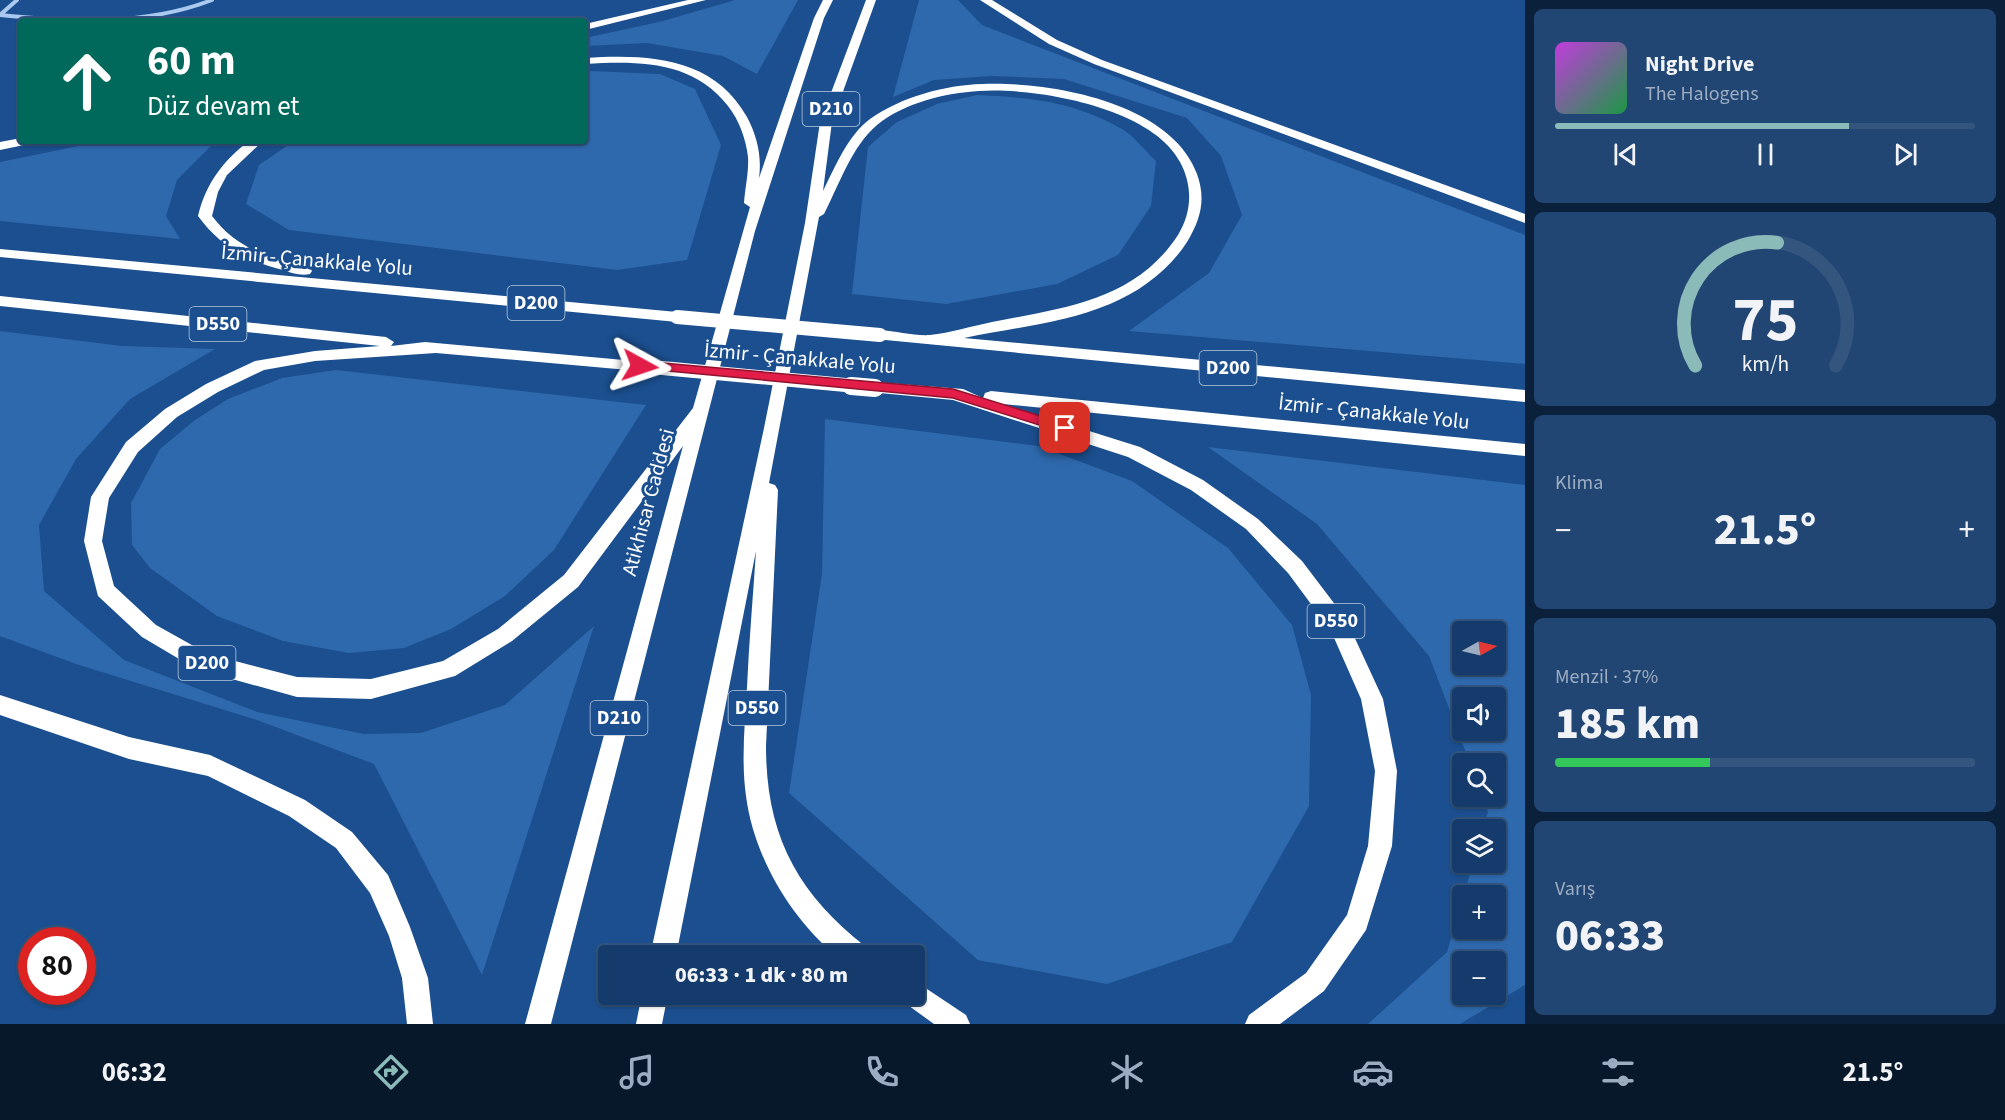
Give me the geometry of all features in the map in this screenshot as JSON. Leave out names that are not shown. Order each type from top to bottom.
[{"type":"highway","points":[[588,26],[701,0]]},
{"type":"highway","name":"Atikhisar Caddesi","points":[[538,1024],[748,231],[819,18],[828,0]]},
{"type":"highway","name":"D210","points":[[665,945],[772,428],[812,223],[826,122],[871,0]]},
{"type":"highway","points":[[985,0],[1053,42],[1098,62],[1525,219]]},
{"type":"highway","points":[[588,61],[663,62],[688,68],[707,77],[723,91],[743,120],[751,139],[754,159],[748,231]]},
{"type":"highway","points":[[812,223],[860,137],[873,123],[896,110],[960,90],[993,87],[1042,90],[1082,98],[1117,109],[1146,123],[1179,149],[1194,173],[1198,201],[1188,229],[1167,260],[1119,295],[1084,310],[932,339]]},
{"type":"highway","points":[[0,146],[18,142]]},
{"type":"highway","points":[[253,144],[221,172],[208,195],[205,216],[217,233],[240,250],[273,265],[395,290]]},
{"type":"highway","name":"İzmir - Çanakkale Yolu","points":[[0,254],[1525,396]]},
{"type":"highway","name":"İzmir - Çanakkale Yolu","points":[[0,301],[436,348],[953,394],[1525,450]]},
{"type":"highway","name":"D200","points":[[436,348],[315,356],[261,365],[212,388],[171,413],[132,447],[100,497],[93,541],[105,590],[149,631],[203,662],[297,687],[371,689],[448,669],[505,635],[571,580],[699,412]]},
{"type":"highway","name":"D550","points":[[953,394],[1134,452],[1197,485],[1252,524],[1295,567],[1339,625],[1372,699],[1386,771],[1380,846],[1357,921],[1315,982],[1258,1024]]},
{"type":"highway","name":"D550","points":[[772,428],[754,768],[764,828],[783,870],[806,907],[843,945]]},
{"type":"highway","points":[[0,705],[129,748],[210,766],[297,808],[344,840],[379,884],[415,978],[420,1024]]},
{"type":"highway","points":[[925,1002],[957,1024]]},
{"type":"highway","points":[[649,1024],[653,1005]]},
{"type":"street","points":[[0,15],[17,0]]},
{"type":"street","points":[[121,18],[187,10],[212,0]]},
{"type":"street","points":[[0,15],[22,18]]},
{"type":"shaded area","points":[[735,0],[798,0],[757,74],[723,56],[647,43],[588,46],[588,37],[663,21]]},
{"type":"shaded area","points":[[919,0],[958,0],[982,25],[1525,235],[1525,364],[1129,331],[1209,273],[1242,215],[1221,156],[1187,118],[1064,79],[992,76],[934,80],[893,97]]},
{"type":"shaded area","points":[[588,72],[660,74],[695,89],[721,145],[687,260],[617,270],[289,230],[246,204],[259,165],[290,144],[588,144]]},
{"type":"shaded area","points":[[977,95],[1015,97],[1069,107],[1122,129],[1156,161],[1151,206],[1118,255],[1057,284],[946,304],[852,294],[868,147],[897,122],[937,104]]},
{"type":"shaded area","points":[[88,144],[213,144],[177,180],[166,216],[180,239],[0,221],[0,162]]},
{"type":"shaded area","points":[[0,331],[122,346],[215,349],[130,399],[76,459],[39,525],[44,591],[124,660],[257,712],[364,734],[421,733],[505,705],[594,626],[482,975],[374,764],[257,720],[76,664],[0,636]]},
{"type":"shaded area","points":[[336,370],[646,405],[554,550],[505,596],[451,629],[404,648],[349,653],[283,641],[217,616],[150,568],[132,545],[131,503],[160,449],[195,420],[228,399],[282,378]]},
{"type":"shaded area","points":[[825,419],[1038,446],[1132,481],[1228,548],[1292,625],[1311,695],[1309,806],[1232,942],[1107,984],[978,960],[789,793],[822,574]]},
{"type":"shaded area","points":[[1208,447],[1525,485],[1525,985],[1506,996],[1506,951],[1452,951],[1452,1005],[1492,1005],[1460,1024],[1368,1024],[1447,952],[1452,934],[1452,939],[1506,939],[1506,885],[1467,885],[1470,873],[1506,873],[1506,819],[1486,819],[1488,812],[1486,807],[1506,807],[1506,753],[1466,753],[1462,741],[1506,741],[1506,687],[1452,687],[1452,716],[1429,656],[1317,524]]},
{"type":"route","points":[[640,366],[953,394],[1065,428]]}]
